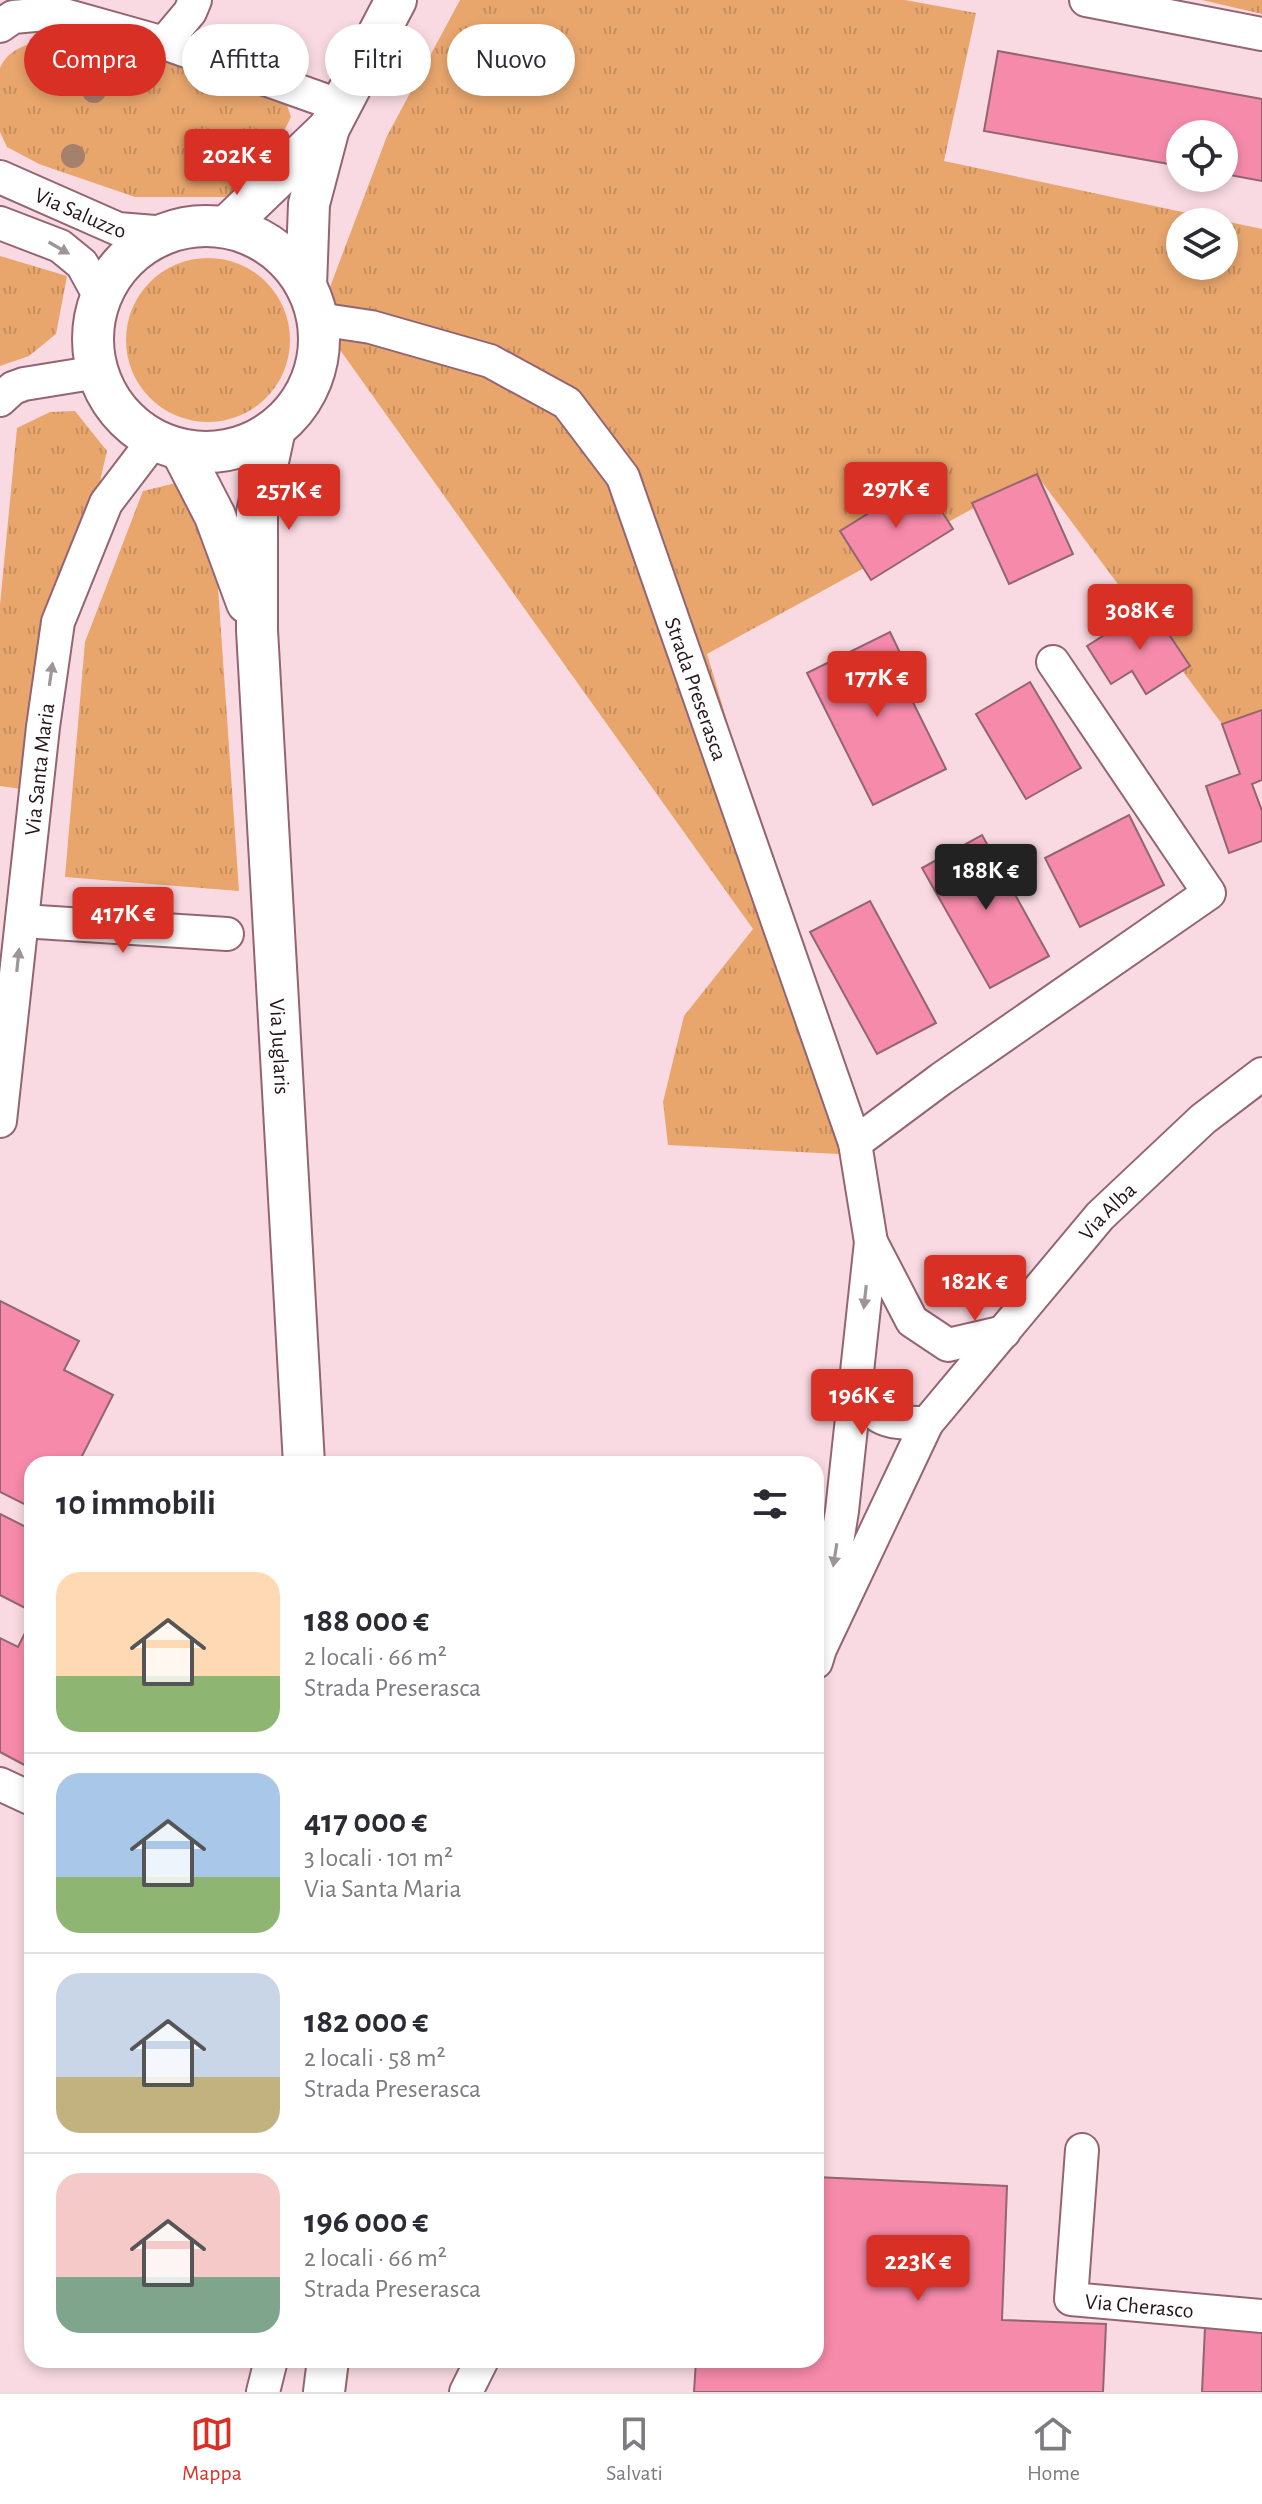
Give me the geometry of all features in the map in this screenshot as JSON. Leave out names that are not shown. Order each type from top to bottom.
[{"type":"street","points":[[166,41],[190,12],[195,0]]},
{"type":"street","points":[[312,302],[287,260],[255,237],[226,227],[198,226],[167,233],[138,248],[117,269],[100,297],[93,325],[92,351],[99,380],[129,423],[167,445],[217,452],[248,445],[275,429],[302,400],[314,373],[319,347],[312,302],[309,204],[335,117],[396,0]]},
{"type":"street","points":[[1086,0],[1262,34]]},
{"type":"street","points":[[0,26],[13,17],[57,13],[96,24]]},
{"type":"street","points":[[166,44],[335,117]]},
{"type":"street","points":[[226,227],[335,117]]},
{"type":"street","name":"Via Saluzzo","points":[[0,177],[118,229],[167,233]]},
{"type":"street","name":"Via Saluzzo","points":[[0,223],[60,246],[82,264],[100,297]]},
{"type":"street","name":"Strada Preserasca","points":[[312,302],[371,327],[490,361],[567,403],[623,477],[855,1143],[871,1242],[842,1511],[824,1619]]},
{"type":"street","points":[[0,400],[13,388],[24,384],[98,372]]},
{"type":"street","name":"Via Juglaris","points":[[275,429],[257,513],[257,630],[304,1456]]},
{"type":"street","name":"Via Juglaris","points":[[167,445],[215,516],[257,630]]},
{"type":"street","name":"Via Santa Maria","points":[[0,1121],[16,906],[58,622],[106,503],[167,445]]},
{"type":"street","points":[[855,1143],[941,1079],[1209,893],[1053,662]]},
{"type":"street","points":[[16,906],[227,934]]},
{"type":"street","name":"Via Alba","points":[[824,1642],[927,1423],[1100,1216],[1203,1119],[1262,1074]]},
{"type":"street","name":"Strada Preserasca","points":[[871,1242],[912,1321],[948,1345],[1004,1332]]},
{"type":"street","name":"Strada Preserasca","points":[[856,1373],[865,1405],[889,1423],[927,1423]]},
{"type":"street","points":[[0,1784],[24,1795]]},
{"type":"street","name":"Via Cherasco","points":[[1082,2150],[1071,2299],[1262,2316]]},
{"type":"street","points":[[263,2392],[269,2368]]},
{"type":"street","points":[[466,2392],[478,2368]]},
{"type":"street","points":[[482,2392],[487,2368]]},
{"type":"green space","points":[[460,0],[905,0],[976,13],[944,161],[1166,208],[1166,280],[1238,280],[1238,224],[1262,229],[1262,710],[1222,724],[1036,474],[707,654],[857,1155],[668,1145],[663,1102],[684,1016],[753,929],[318,319],[387,136],[408,96],[431,96],[431,54],[447,24],[447,96],[575,96],[575,24],[447,24]]},
{"type":"green space","points":[[1202,0],[1262,0],[1262,14]]},
{"type":"green space","points":[[24,47],[24,96],[166,96],[166,59],[182,64],[182,96],[276,96],[285,99],[291,117],[258,184],[226,197],[135,197],[39,164],[7,147],[0,132],[0,68]]},
{"type":"green space","points":[[0,256],[67,276],[56,334],[29,356],[0,366]]},
{"type":"green space","points":[[208,258],[239,264],[266,282],[284,309],[290,340],[284,371],[266,398],[239,416],[208,422],[177,416],[150,398],[132,371],[126,340],[132,309],[150,282],[177,264]]},
{"type":"green space","points":[[75,411],[107,451],[28,790],[0,786],[0,605],[17,428],[50,412]]},
{"type":"green space","points":[[180,482],[214,530],[239,891],[65,877],[85,642],[143,491]]},
{"type":"building","points":[[998,51],[1262,99],[1262,181],[1238,177],[1238,120],[1166,120],[1166,164],[984,131]]},
{"type":"building","points":[[1037,474],[1073,554],[1009,584],[972,503]]},
{"type":"building","points":[[922,480],[953,529],[871,580],[840,531]]},
{"type":"building","points":[[1150,606],[1190,666],[1146,694],[1132,671],[1111,684],[1087,646]]},
{"type":"building","points":[[890,632],[905,663],[896,668],[946,769],[873,805],[807,673]]},
{"type":"building","points":[[1030,682],[1081,768],[1026,799],[976,714]]},
{"type":"building","points":[[1262,710],[1262,780],[1252,784],[1262,811],[1262,841],[1229,853],[1206,786],[1240,774],[1222,724]]},
{"type":"building","points":[[1129,815],[1164,885],[1080,927],[1045,858]]},
{"type":"building","points":[[982,835],[1049,956],[990,988],[922,868]]},
{"type":"building","points":[[870,901],[936,1023],[877,1054],[810,932]]},
{"type":"building","points":[[0,1301],[79,1341],[64,1370],[113,1395],[82,1456],[24,1456],[24,1504],[0,1492]]},
{"type":"building","points":[[0,1514],[24,1526],[24,1607],[0,1595]]},
{"type":"building","points":[[24,1635],[24,1765],[0,1752],[0,1638],[18,1647]]},
{"type":"building","points":[[824,2177],[1007,2186],[1002,2320],[1106,2324],[1103,2392],[694,2392],[696,2368],[824,2368]]},
{"type":"building","points":[[1205,2327],[1262,2330],[1262,2392],[1202,2392]]}]
